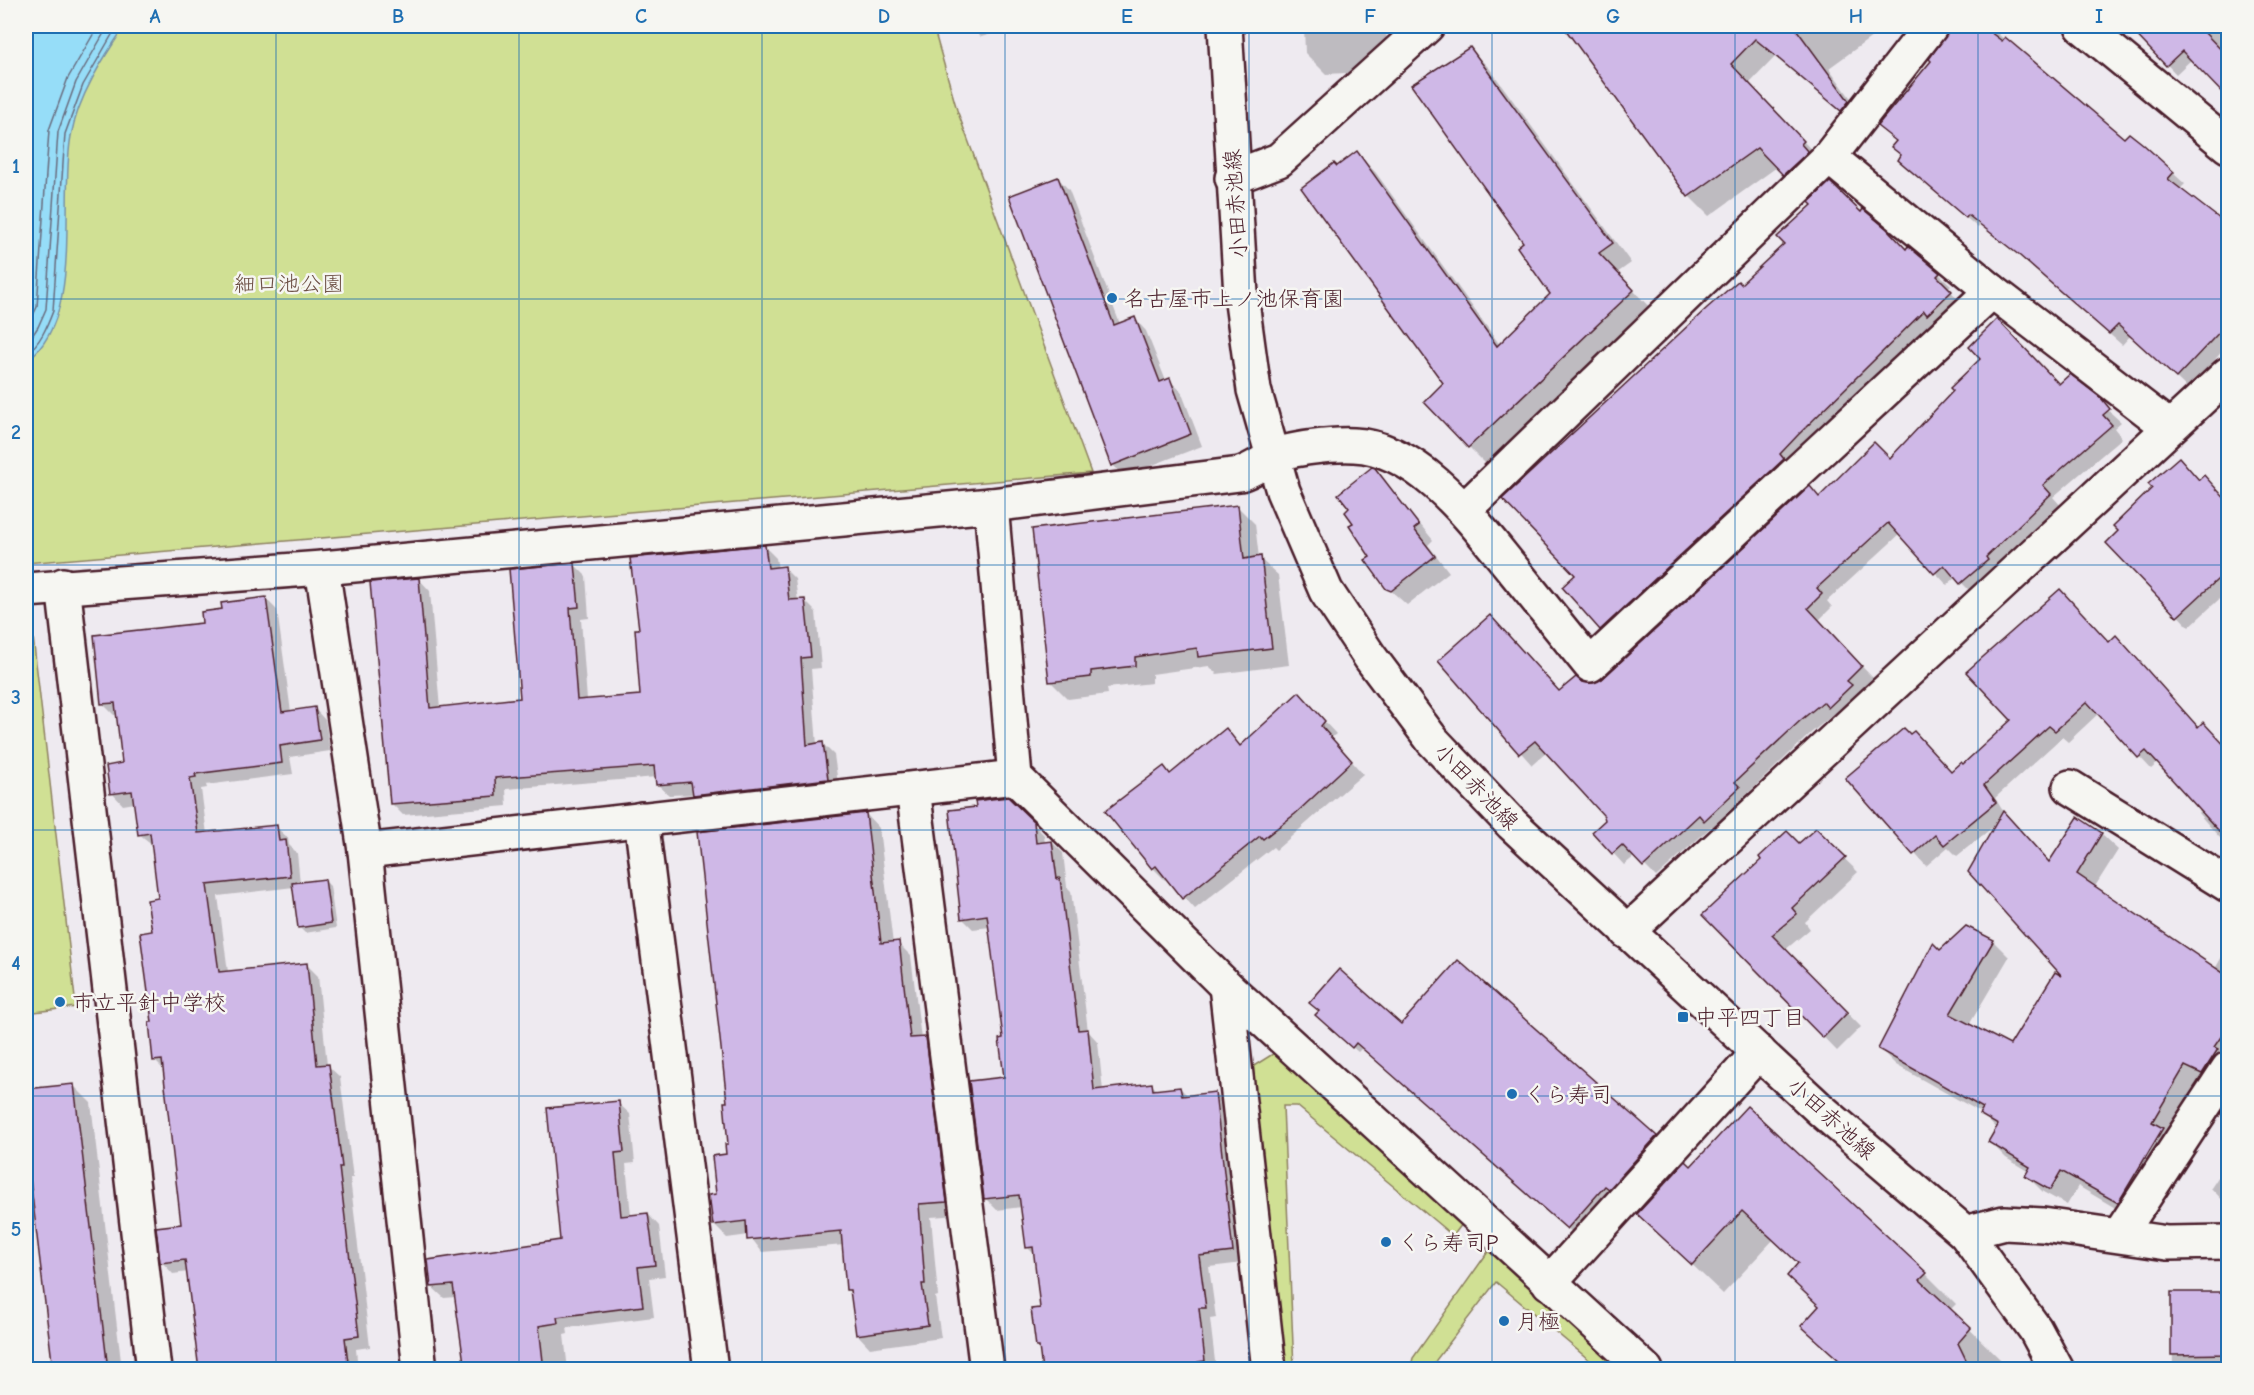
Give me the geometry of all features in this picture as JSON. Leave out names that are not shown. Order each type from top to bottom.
[{"type":"street","name":"小田赤池線","points":[[1225,26],[1232,178],[1241,295],[1254,390],[1283,491],[1326,591],[1377,666],[1433,741],[1512,824],[1759,1052],[1965,1233],[2035,1329],[2057,1370]]},
{"type":"street","points":[[1232,178],[1279,160],[1427,26]]},
{"type":"street","points":[[1464,510],[1829,157],[1931,26]]},
{"type":"street","points":[[2082,26],[2229,147]]},
{"type":"street","points":[[1829,157],[1992,291],[2169,427]]},
{"type":"street","points":[[26,590],[63,585],[322,568],[991,505],[1240,474],[1260,467],[1274,457],[1307,449],[1355,445],[1395,456],[1426,475],[1464,510],[1590,665],[1992,291]]},
{"type":"street","points":[[1627,932],[2169,427],[2229,374]]},
{"type":"street","points":[[991,505],[1015,777],[1226,986],[1646,1370]]},
{"type":"street","points":[[322,568],[365,851],[420,1370]]},
{"type":"street","points":[[63,585],[154,1370]]},
{"type":"street","points":[[365,851],[1015,777]]},
{"type":"street","points":[[2070,787],[2229,885]]},
{"type":"street","points":[[913,789],[987,1370]]},
{"type":"street","points":[[641,819],[711,1370]]},
{"type":"street","points":[[1226,986],[1269,1370]]},
{"type":"street","points":[[1549,1283],[1759,1052]]},
{"type":"street","points":[[2120,1234],[2229,1069]]},
{"type":"street","points":[[1965,1233],[2004,1223],[2120,1234],[2167,1243],[2229,1242]]},
{"type":"green space","name":"細口池公園","points":[[26,26],[933,26],[957,110],[1091,473],[26,563]]},
{"type":"green space","points":[[32,628],[76,1007],[26,1013],[26,629]]},
{"type":"green space","points":[[1276,1052],[1462,1224],[1453,1236],[1297,1106],[1283,1106],[1294,1369],[1283,1369],[1249,1069]]},
{"type":"green space","points":[[1490,1249],[1621,1369],[1600,1369],[1496,1282],[1436,1360],[1434,1369],[1410,1370],[1413,1358]]},
{"type":"water","points":[[26,26],[125,26],[92,78],[74,121],[68,162],[63,289],[56,318],[44,342],[26,361]]},
{"type":"building","points":[[1563,26],[1794,26],[1849,101],[1841,111],[1755,39],[1731,64],[1804,141],[1801,144],[1808,152],[1783,175],[1757,148],[1688,197]]},
{"type":"building","points":[[1952,26],[1982,26],[2002,41],[2005,37],[2124,138],[2129,133],[2143,144],[2174,172],[2168,179],[2229,226],[2229,322],[2176,378],[2118,325],[2109,334],[2020,256],[1968,215],[1966,218],[1898,160],[1901,155],[1891,147],[1896,141],[1877,126],[1931,61],[1929,59]]},
{"type":"building","points":[[2128,26],[2208,26],[2203,31],[2229,58],[2229,100],[2182,51],[2166,66]]},
{"type":"building","points":[[1470,47],[1613,243],[1599,253],[1634,290],[1468,448],[1424,402],[1443,383],[1301,188],[1334,163],[1337,166],[1357,151],[1497,346],[1550,294],[1517,247],[1523,242],[1411,85]]},
{"type":"building","points":[[1058,177],[1114,325],[1135,317],[1160,382],[1170,378],[1191,434],[1111,466],[1009,196]]},
{"type":"building","points":[[1830,182],[1861,212],[1863,209],[1906,249],[1908,246],[1940,273],[1937,276],[1952,291],[1927,315],[1924,311],[1780,454],[1784,459],[1600,630],[1562,587],[1575,575],[1502,499],[1707,308],[1738,281],[1741,284],[1784,244],[1777,237],[1812,205],[1809,202]]},
{"type":"building","points":[[1997,319],[2059,384],[2070,374],[2101,398],[2110,409],[2103,415],[2112,425],[2043,485],[2051,494],[1986,557],[1988,560],[1960,584],[1944,565],[1934,574],[1888,523],[1817,588],[1822,594],[1808,608],[1862,666],[1847,681],[1852,685],[1828,708],[1823,702],[1801,720],[1735,782],[1740,787],[1704,821],[1699,815],[1643,867],[1622,845],[1612,854],[1592,832],[1605,820],[1604,816],[1535,741],[1519,754],[1438,661],[1490,615],[1559,691],[1576,677],[1583,682],[1593,683],[1602,679],[1810,486],[1819,497],[1874,442],[1890,458],[1953,391],[1950,388],[1980,359],[1969,347]]},
{"type":"building","points":[[2179,457],[2199,480],[2204,475],[2229,503],[2229,569],[2177,617],[2106,543],[2118,531],[2113,526],[2152,488],[2148,484]]},
{"type":"building","points":[[1372,467],[1419,525],[1414,529],[1435,556],[1391,591],[1386,589],[1365,560],[1370,557],[1349,525],[1353,523],[1345,512],[1349,508],[1338,494]]},
{"type":"building","points":[[1238,505],[1244,559],[1261,556],[1272,648],[1198,657],[1197,648],[1135,657],[1135,666],[1091,671],[1091,677],[1049,682],[1032,529]]},
{"type":"building","points":[[765,545],[768,568],[785,566],[789,600],[805,599],[811,657],[801,658],[807,745],[823,742],[828,779],[693,795],[691,782],[656,785],[654,766],[495,778],[496,796],[390,804],[370,582],[419,578],[430,708],[520,698],[509,569],[575,563],[579,607],[570,608],[577,700],[640,695],[635,629],[639,629],[630,558]]},
{"type":"building","points":[[2060,589],[2109,642],[2116,635],[2198,727],[2203,722],[2229,750],[2229,842],[2146,751],[2138,758],[2087,702],[2055,731],[2049,726],[1984,785],[1996,802],[1944,845],[1935,835],[1913,855],[1845,778],[1904,728],[1910,734],[1914,731],[1951,771],[1961,762],[1963,764],[2011,720],[1966,672]]},
{"type":"building","points":[[266,597],[282,712],[315,707],[320,740],[280,746],[282,763],[195,774],[196,777],[190,778],[198,833],[277,825],[279,841],[286,840],[290,876],[207,885],[219,972],[307,963],[317,1065],[329,1064],[342,1167],[339,1167],[359,1336],[345,1338],[349,1370],[199,1370],[185,1260],[160,1263],[156,1227],[181,1224],[162,1060],[153,1061],[149,1022],[152,1022],[140,933],[152,931],[147,900],[158,898],[150,833],[138,835],[132,791],[110,794],[106,766],[122,763],[115,703],[101,704],[94,635],[202,623],[201,612],[222,609],[221,603]]},
{"type":"building","points":[[1299,692],[1325,721],[1321,726],[1352,761],[1295,814],[1263,839],[1260,836],[1182,899],[1156,866],[1152,869],[1105,811],[1164,766],[1170,774],[1226,728],[1240,746]]},
{"type":"building","points":[[1008,797],[1034,822],[1036,843],[1052,841],[1057,879],[1060,878],[1078,1030],[1088,1029],[1094,1090],[1152,1083],[1153,1090],[1180,1087],[1182,1096],[1215,1092],[1233,1252],[1199,1256],[1206,1308],[1199,1308],[1205,1361],[1198,1362],[1199,1370],[1042,1370],[1039,1347],[1036,1347],[1031,1309],[1040,1308],[1033,1247],[1026,1248],[1019,1195],[984,1199],[969,1081],[1004,1077],[999,1039],[1003,1038],[987,915],[961,919],[949,810],[976,807],[975,801]]},
{"type":"building","points":[[2003,811],[2049,862],[2078,817],[2102,833],[2077,874],[2229,977],[2229,1025],[2214,1047],[2218,1049],[2202,1074],[2185,1066],[2152,1122],[2163,1128],[2118,1203],[2061,1171],[2050,1190],[2025,1176],[2030,1167],[1988,1142],[1998,1125],[1979,1114],[1983,1108],[1878,1049],[1933,943],[1940,950],[1966,926],[1994,940],[1950,1014],[2010,1045],[2055,972],[2062,976],[1968,872]]},
{"type":"building","points":[[866,813],[881,943],[899,941],[910,1038],[926,1037],[947,1202],[919,1204],[925,1284],[922,1284],[928,1325],[856,1335],[850,1290],[846,1290],[841,1231],[747,1240],[746,1221],[713,1225],[709,1195],[716,1194],[712,1156],[726,1154],[725,1144],[728,1144],[724,1102],[727,1102],[697,832]]},
{"type":"building","points":[[1816,828],[1846,857],[1792,908],[1797,914],[1772,935],[1848,1012],[1823,1038],[1702,915],[1761,860],[1759,857],[1787,831],[1799,843]]},
{"type":"building","points":[[325,879],[331,923],[298,928],[292,883]]},
{"type":"building","name":"くら寿司","points":[[1458,960],[1657,1136],[1609,1189],[1605,1186],[1567,1229],[1356,1043],[1352,1048],[1315,1015],[1319,1011],[1309,1003],[1339,969],[1401,1024]]},
{"type":"building","points":[[74,1084],[108,1370],[53,1370],[30,1178],[26,1179],[26,1089]]},
{"type":"building","points":[[619,1101],[624,1152],[615,1153],[621,1216],[648,1213],[655,1265],[638,1267],[643,1306],[557,1317],[558,1323],[539,1326],[544,1370],[465,1370],[453,1285],[431,1287],[428,1260],[560,1240],[547,1108]]},
{"type":"building","points":[[1747,1106],[1927,1273],[1920,1280],[1971,1328],[1958,1343],[1971,1370],[1850,1370],[1801,1326],[1819,1306],[1787,1276],[1798,1263],[1742,1211],[1692,1265],[1637,1214],[1686,1161],[1691,1166]]},
{"type":"building","points":[[2171,1292],[2229,1292],[2229,1354],[2171,1355]]},
{"type":"place","name":"名古屋市上ノ池保育園","points":[[1112,298]]},
{"type":"place","name":"市立平針中学校","points":[[60,1002]]},
{"type":"place","name":"中平四丁目","points":[[1683,1017]]},
{"type":"place","name":"くら寿司","points":[[1512,1094]]},
{"type":"place","name":"くら寿司P","points":[[1386,1242]]},
{"type":"place","name":"月極","points":[[1504,1321]]}]
